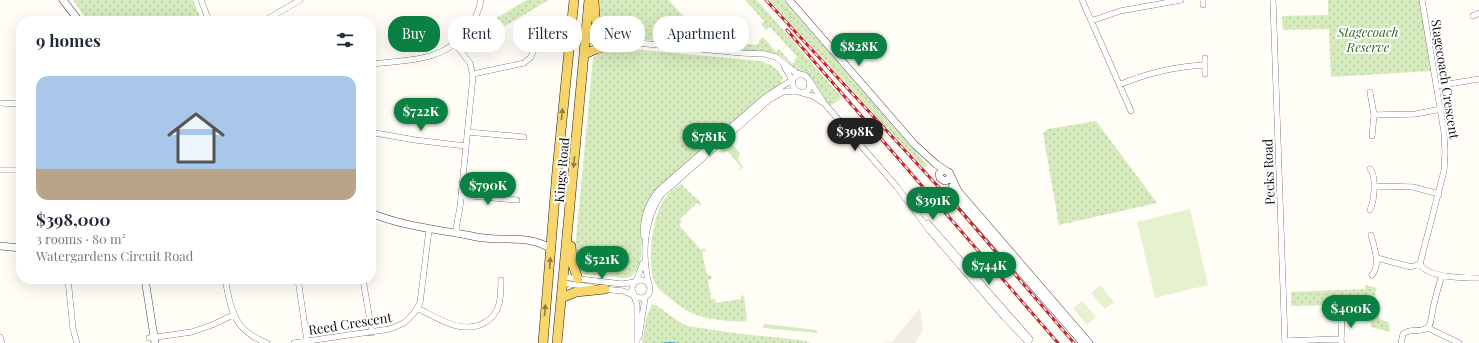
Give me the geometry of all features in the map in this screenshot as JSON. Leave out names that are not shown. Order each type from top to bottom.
[{"type":"main road","name":"Kings Road","points":[[572,16],[574,0]]},
{"type":"main road","name":"Kings Road","points":[[557,343],[589,0]]},
{"type":"main road","points":[[594,0],[595,16]]},
{"type":"main road","points":[[582,36],[586,37]]},
{"type":"main road","name":"Kings Road","points":[[543,343],[551,236],[568,52]]},
{"type":"main road","points":[[585,54],[590,52]]},
{"type":"main road","points":[[569,219],[572,262],[578,279]]},
{"type":"main road","points":[[549,278],[562,280]]},
{"type":"main road","points":[[561,298],[576,292],[605,289]]},
{"type":"street","points":[[62,0],[75,16]]},
{"type":"street","points":[[201,0],[207,16]]},
{"type":"street","points":[[273,16],[300,0]]},
{"type":"street","points":[[475,16],[479,8],[480,0]]},
{"type":"street","points":[[789,0],[915,145],[924,159],[942,172],[940,178],[947,178],[958,200],[1005,249],[1089,343]]},
{"type":"street","points":[[1082,0],[1130,111]]},
{"type":"street","points":[[1091,21],[1120,11],[1181,0]]},
{"type":"street","name":"Pecks Road","points":[[1274,0],[1285,342]]},
{"type":"street","name":"Stagecoach Crescent","points":[[1420,264],[1439,194],[1444,171],[1445,152],[1441,109],[1422,0]]},
{"type":"street","points":[[1473,16],[1479,14]]},
{"type":"street","points":[[586,37],[590,36]]},
{"type":"street","points":[[586,37],[590,38]]},
{"type":"street","points":[[645,44],[765,54],[776,57],[796,73],[807,77],[824,103],[916,211],[963,261],[1032,343]]},
{"type":"street","points":[[376,63],[426,58],[448,49]]},
{"type":"street","points":[[458,234],[460,227],[461,195],[473,74],[468,59],[462,52]]},
{"type":"street","points":[[473,74],[524,63],[531,57],[533,52]]},
{"type":"street","points":[[1205,74],[1206,58]]},
{"type":"street","points":[[782,62],[796,91]]},
{"type":"street","points":[[1119,85],[1150,73],[1205,65]]},
{"type":"street","points":[[637,343],[645,298],[650,293],[645,259],[644,219],[650,202],[659,190],[764,98],[792,80],[797,75],[803,75]]},
{"type":"street","points":[[1437,86],[1479,79]]},
{"type":"street","points":[[805,93],[810,90],[810,81]]},
{"type":"street","points":[[645,244],[652,211],[665,191],[770,100],[783,92],[796,91],[813,96],[824,103]]},
{"type":"street","points":[[1370,92],[1374,115],[1372,136]]},
{"type":"street","points":[[0,103],[16,104]]},
{"type":"street","points":[[1374,115],[1416,114],[1441,109]]},
{"type":"street","points":[[467,132],[524,137]]},
{"type":"street","points":[[376,133],[466,146]]},
{"type":"street","points":[[1370,169],[1373,174],[1374,186],[1370,210]]},
{"type":"street","points":[[0,170],[16,170]]},
{"type":"street","points":[[1374,186],[1413,187],[1439,194]]},
{"type":"street","points":[[461,195],[518,200]]},
{"type":"street","points":[[916,211],[946,250],[1004,317],[1029,343]]},
{"type":"street","points":[[376,215],[429,230],[487,238],[535,241],[545,244],[551,249]]},
{"type":"street","name":"Reed Crescent","points":[[294,343],[372,333],[404,324],[418,308],[422,296],[429,230]]},
{"type":"street","points":[[1371,235],[1377,258],[1372,275]]},
{"type":"street","points":[[535,241],[551,236]]},
{"type":"street","points":[[0,246],[16,248]]},
{"type":"street","points":[[1005,249],[1083,343]]},
{"type":"street","points":[[1377,258],[1411,267],[1420,264],[1426,271],[1457,278],[1479,278]]},
{"type":"street","points":[[637,343],[637,305],[631,287],[640,274],[645,259]]},
{"type":"street","points":[[1428,328],[1433,304],[1442,275]]},
{"type":"street","points":[[562,280],[578,279],[622,284],[645,281],[649,285]]},
{"type":"street","points":[[418,308],[445,322],[455,325],[469,327],[480,325],[492,318],[497,311],[501,296],[501,280]]},
{"type":"street","points":[[562,280],[605,289],[623,291],[639,299],[645,298]]},
{"type":"street","points":[[69,284],[74,328],[78,343]]},
{"type":"street","points":[[145,284],[152,340],[192,332],[233,315]]},
{"type":"street","points":[[226,284],[233,315],[244,330],[259,340],[268,343]]},
{"type":"street","points":[[299,284],[307,341]]},
{"type":"street","points":[[364,284],[372,333]]},
{"type":"street","points":[[1342,317],[1342,342]]},
{"type":"street","points":[[1401,343],[1403,334],[1407,331],[1428,328],[1459,343]]},
{"type":"street","points":[[0,337],[2,343]]},
{"type":"street","points":[[1285,342],[1337,339],[1342,342]]},
{"type":"green space","points":[[73,0],[193,0],[200,16],[84,16]]},
{"type":"green space","points":[[527,0],[549,0],[522,16],[513,16],[513,21],[505,26],[505,16],[500,16]]},
{"type":"green space","points":[[599,0],[669,0],[683,16],[653,16],[653,41],[645,40],[645,16],[600,16]]},
{"type":"green space","points":[[745,0],[757,0],[842,98],[830,106],[810,76],[794,68],[785,59],[777,54],[749,51],[749,44],[758,45],[759,41],[763,37],[776,52],[779,49],[792,64],[795,61],[794,59],[797,57],[770,27],[766,30],[761,24],[764,21]]},
{"type":"green space","points":[[769,0],[783,0],[927,165],[924,168]]},
{"type":"green space","name":"Stagecoach Reserve","points":[[1328,0],[1420,0],[1432,71],[1331,77],[1329,29],[1283,30],[1282,16],[1328,15]]},
{"type":"green space","points":[[645,50],[760,61],[774,67],[783,78],[781,82],[782,84],[767,92],[658,187],[642,226],[639,272],[635,271],[631,277],[625,278],[581,274],[578,269],[575,250],[593,58],[598,54],[608,52],[645,52]]},
{"type":"green space","points":[[1096,121],[1157,203],[1059,225],[1043,133],[1048,129]]},
{"type":"green space","points":[[729,141],[740,153],[738,159],[743,167],[740,170],[741,167],[727,151],[723,153],[720,150]]},
{"type":"green space","points":[[681,184],[701,204],[700,206],[697,203],[680,219],[682,222],[679,225],[701,250],[704,248],[706,251],[702,252],[707,275],[711,275],[712,279],[708,280],[711,299],[715,299],[716,303],[741,299],[741,295],[744,296],[747,321],[711,319],[692,313],[663,293],[656,285],[651,268],[651,246],[657,215],[664,200],[671,191]]},
{"type":"green space","points":[[1190,209],[1208,285],[1155,298],[1137,222]]},
{"type":"green space","points":[[1100,285],[1114,302],[1105,309],[1091,293]]},
{"type":"green space","points":[[1366,285],[1377,288],[1375,293],[1380,319],[1389,323],[1390,332],[1371,327],[1370,304],[1291,306],[1291,292],[1365,289]]},
{"type":"green space","points":[[1082,301],[1096,317],[1087,325],[1073,308]]},
{"type":"green space","points":[[652,304],[656,305],[687,326],[741,334],[801,340],[811,343],[642,343],[646,319]]},
{"type":"green space","points":[[764,324],[817,330],[817,333],[763,328]]},
{"type":"shaded area","points":[[920,308],[923,330],[915,343],[884,343],[894,341],[894,339]]},
{"type":"waterway","points":[[664,343],[675,343]]},
{"type":"railway","points":[[766,0],[958,208],[1074,343]]},
{"type":"railway","points":[[787,30],[1058,343]]}]
